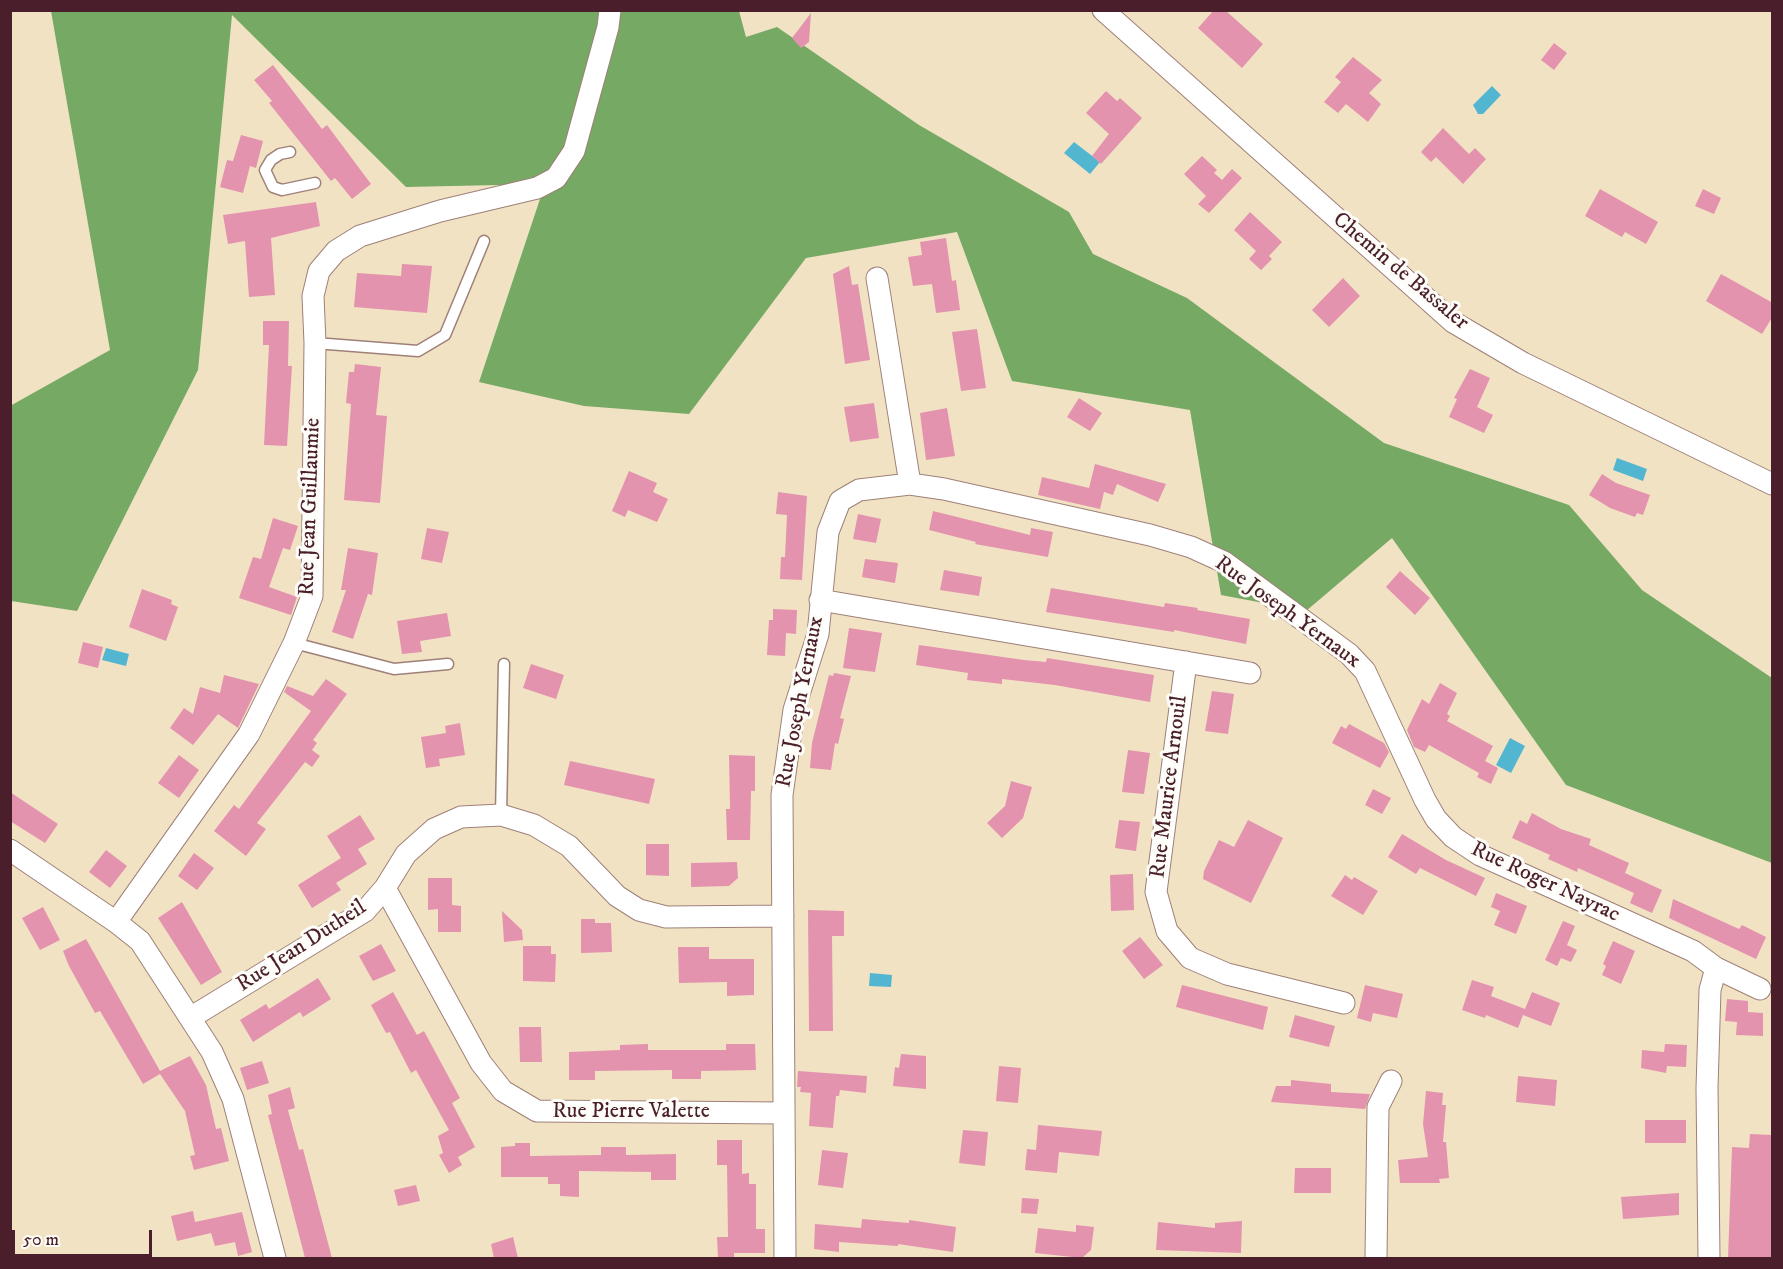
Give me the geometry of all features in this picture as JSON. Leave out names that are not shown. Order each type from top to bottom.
[{"type":"street","name":"Rue Jean Guillaumie","points":[[116,922],[249,734],[294,643],[312,596],[315,344],[313,296],[320,271],[336,251],[360,236],[440,211],[537,188],[556,178],[574,151],[608,27],[610,10]]},
{"type":"street","name":"Chemin de Bassaler","points":[[1103,10],[1453,322],[1523,363],[1773,484]]},
{"type":"street","points":[[877,278],[910,484]]},
{"type":"street","name":"Rue Joseph Yernaux","points":[[785,1258],[782,795],[794,710],[818,634],[828,532],[840,501],[859,490],[910,484],[1150,534],[1191,547],[1224,562],[1348,654],[1365,671],[1408,763]]},
{"type":"street","points":[[820,600],[1250,673]]},
{"type":"street","name":"Rue Maurice Arnouil","points":[[1186,662],[1156,892],[1167,931],[1190,958],[1227,974],[1344,1003]]},
{"type":"street","name":"Rue Roger Nayrac","points":[[1408,763],[1436,819],[1453,837],[1480,855],[1693,951],[1716,968],[1766,988]]},
{"type":"street","name":"Rue Jean Dutheil","points":[[190,1018],[365,911],[384,888],[406,854],[434,829],[461,817],[501,814],[534,825],[569,846],[617,896],[639,910],[666,916],[783,915]]},
{"type":"street","points":[[10,850],[116,922],[140,941],[212,1052],[233,1099],[275,1258]]},
{"type":"street","name":"Rue Pierre Valette","points":[[384,888],[481,1063],[503,1091],[537,1111],[784,1113]]},
{"type":"street","points":[[1709,1258],[1707,1088],[1710,990],[1716,968]]},
{"type":"street","points":[[1376,1258],[1378,1107],[1391,1081]]},
{"type":"lane","points":[[290,152],[280,154],[271,160],[265,170],[273,187],[282,190],[315,183]]},
{"type":"lane","points":[[315,344],[418,351],[445,335],[484,241]]},
{"type":"lane","points":[[294,643],[394,669],[447,664]]},
{"type":"lane","points":[[501,814],[504,664]]},
{"type":"green space","points":[[51,11],[739,11],[746,37],[777,27],[919,125],[1069,212],[1093,254],[1187,298],[1384,443],[1569,505],[1642,590],[1772,678],[1772,863],[1566,785],[1392,538],[1306,611],[1221,595],[1190,410],[1012,381],[957,232],[806,258],[689,414],[584,406],[479,382],[545,184],[406,187],[232,15],[198,370],[77,611],[11,601],[10,406],[110,350]]},
{"type":"water","points":[[1492,86],[1501,95],[1483,114],[1478,114],[1473,105]]},
{"type":"water","points":[[1074,142],[1100,162],[1090,174],[1064,153]]},
{"type":"water","points":[[1617,458],[1647,469],[1643,481],[1613,470]]},
{"type":"water","points":[[106,648],[129,654],[126,666],[102,660]]},
{"type":"water","points":[[1510,738],[1525,746],[1511,773],[1496,765]]},
{"type":"water","points":[[870,973],[892,975],[891,987],[869,986]]},
{"type":"building","points":[[1214,10],[1225,10],[1263,44],[1242,68],[1198,28]]},
{"type":"building","points":[[811,13],[809,42],[801,48],[792,38]]},
{"type":"building","points":[[1554,43],[1567,53],[1554,70],[1541,60]]},
{"type":"building","points":[[1353,57],[1382,80],[1369,93],[1381,104],[1368,122],[1346,104],[1338,113],[1324,102],[1341,82],[1335,77]]},
{"type":"building","points":[[273,65],[322,129],[327,125],[371,184],[352,199],[335,178],[331,181],[269,103],[272,101],[254,80]]},
{"type":"building","points":[[1106,91],[1117,101],[1120,98],[1142,118],[1101,164],[1092,156],[1109,134],[1086,113]]},
{"type":"building","points":[[1443,128],[1469,154],[1475,148],[1486,159],[1463,184],[1436,157],[1431,162],[1421,152]]},
{"type":"building","points":[[241,135],[263,141],[256,168],[250,166],[243,193],[220,187],[227,160],[233,161]]},
{"type":"building","points":[[1202,156],[1217,170],[1214,173],[1222,180],[1232,169],[1242,178],[1209,213],[1198,204],[1206,196],[1184,174]]},
{"type":"building","points":[[1600,189],[1658,222],[1646,244],[1625,232],[1622,237],[1585,216]]},
{"type":"building","points":[[1703,189],[1721,198],[1714,214],[1695,206]]},
{"type":"building","points":[[316,202],[320,226],[271,238],[275,295],[249,297],[245,241],[228,244],[223,215]]},
{"type":"building","points":[[1250,212],[1282,242],[1269,256],[1272,259],[1261,270],[1249,259],[1256,251],[1234,230]]},
{"type":"building","points":[[946,238],[952,281],[956,280],[960,310],[936,313],[932,284],[913,286],[908,257],[922,255],[920,242]]},
{"type":"building","points":[[402,264],[432,266],[427,313],[354,307],[357,273],[401,276]]},
{"type":"building","points":[[849,266],[852,285],[858,284],[870,360],[845,364],[833,274]]},
{"type":"building","points":[[1721,274],[1773,303],[1773,316],[1762,334],[1706,301]]},
{"type":"building","points":[[1343,278],[1360,296],[1329,327],[1312,310]]},
{"type":"building","points":[[263,321],[289,321],[288,366],[292,366],[287,446],[264,445],[269,345],[263,345]]},
{"type":"building","points":[[977,329],[986,388],[961,391],[952,332]]},
{"type":"building","points":[[355,364],[381,367],[376,415],[387,416],[380,503],[344,500],[351,404],[346,403],[349,372],[354,372]]},
{"type":"building","points":[[1470,369],[1490,378],[1477,407],[1493,415],[1484,433],[1449,417],[1457,399],[1454,398]]},
{"type":"building","points":[[1079,398],[1102,413],[1090,431],[1067,417]]},
{"type":"building","points":[[874,403],[879,438],[850,442],[844,407]]},
{"type":"building","points":[[947,408],[955,456],[926,460],[920,413]]},
{"type":"building","points":[[1095,464],[1166,484],[1158,502],[1117,484],[1113,495],[1104,492],[1100,509],[1038,495],[1042,477],[1089,488]]},
{"type":"building","points":[[629,471],[657,483],[653,492],[668,499],[657,522],[628,510],[625,517],[612,511]]},
{"type":"building","points":[[1602,474],[1616,483],[1650,495],[1643,515],[1637,513],[1635,517],[1610,508],[1589,495]]},
{"type":"building","points":[[778,492],[807,496],[802,580],[780,579],[781,557],[785,557],[787,515],[776,514]]},
{"type":"building","points":[[933,511],[1030,535],[1031,528],[1053,532],[1048,557],[975,544],[976,542],[929,530]]},
{"type":"building","points":[[858,514],[881,519],[876,543],[853,539]]},
{"type":"building","points":[[273,518],[298,526],[290,550],[283,548],[269,587],[297,597],[291,615],[239,598],[253,557],[261,559]]},
{"type":"building","points":[[427,528],[449,532],[442,563],[421,559]]},
{"type":"building","points":[[348,548],[378,553],[372,595],[368,594],[353,639],[332,632],[346,590],[341,590]]},
{"type":"building","points":[[865,559],[898,563],[895,583],[862,577]]},
{"type":"building","points":[[944,570],[982,577],[979,596],[940,590]]},
{"type":"building","points":[[1400,571],[1430,598],[1415,615],[1386,587]]},
{"type":"building","points":[[1051,588],[1164,607],[1165,603],[1198,608],[1197,610],[1250,619],[1246,644],[1174,630],[1174,632],[1046,612]]},
{"type":"building","points":[[142,589],[172,600],[171,604],[178,607],[166,641],[129,627]]},
{"type":"building","points":[[773,609],[797,610],[796,634],[786,633],[785,656],[767,655],[769,620],[773,620]]},
{"type":"building","points":[[447,613],[451,636],[420,641],[422,652],[402,654],[397,621]]},
{"type":"building","points":[[849,628],[882,633],[875,672],[843,668]]},
{"type":"building","points":[[83,642],[103,647],[98,668],[78,663]]},
{"type":"building","points":[[919,645],[1024,660],[1046,662],[1047,658],[1154,675],[1150,702],[1055,685],[1002,679],[1002,684],[967,680],[968,673],[916,665]]},
{"type":"building","points":[[531,664],[564,675],[556,699],[523,688]]},
{"type":"building","points":[[834,673],[851,676],[840,718],[844,719],[838,744],[835,743],[831,770],[810,768],[812,743],[829,675],[833,676]]},
{"type":"building","points":[[224,675],[259,684],[238,728],[218,714],[193,745],[170,728],[184,708],[193,714],[200,687],[220,693]]},
{"type":"building","points":[[326,679],[347,694],[313,740],[317,743],[312,750],[320,756],[312,767],[305,762],[257,823],[266,829],[246,856],[214,831],[234,805],[239,809],[311,711],[284,692],[287,686],[313,696]]},
{"type":"building","points":[[1440,683],[1457,693],[1447,714],[1450,716],[1447,721],[1493,746],[1485,761],[1498,768],[1491,784],[1477,777],[1479,773],[1429,745],[1425,752],[1414,747],[1407,730],[1422,699],[1429,704]]},
{"type":"building","points":[[1212,691],[1234,694],[1228,734],[1205,731]]},
{"type":"building","points":[[460,723],[465,755],[439,759],[440,766],[426,768],[421,737],[446,733],[445,726]]},
{"type":"building","points":[[1349,724],[1384,743],[1389,752],[1380,768],[1332,743],[1341,726],[1346,729]]},
{"type":"building","points":[[1128,750],[1150,753],[1144,794],[1122,792]]},
{"type":"building","points":[[179,755],[199,770],[179,798],[158,783]]},
{"type":"building","points":[[729,755],[755,756],[755,791],[751,791],[750,840],[727,840],[726,809],[730,809]]},
{"type":"building","points":[[570,761],[655,779],[649,804],[564,785]]},
{"type":"building","points":[[1011,781],[1032,787],[1023,818],[1002,838],[987,823],[1005,806]]},
{"type":"building","points":[[1373,789],[1391,798],[1382,814],[1365,805]]},
{"type":"building","points":[[10,792],[58,824],[45,843],[10,821]]},
{"type":"building","points":[[1532,813],[1561,829],[1591,839],[1589,845],[1629,863],[1625,873],[1662,890],[1652,913],[1630,903],[1634,893],[1578,868],[1577,872],[1548,859],[1550,855],[1512,838],[1520,820],[1527,824]]},
{"type":"building","points":[[360,815],[375,839],[358,849],[367,864],[336,883],[341,890],[312,908],[298,885],[341,858],[327,836]]},
{"type":"building","points":[[1119,820],[1140,822],[1136,851],[1115,848]]},
{"type":"building","points":[[1248,820],[1283,838],[1251,903],[1203,879],[1204,871],[1219,840],[1234,847]]},
{"type":"building","points":[[1402,834],[1446,860],[1485,878],[1476,896],[1420,868],[1416,874],[1388,857]]},
{"type":"building","points":[[646,844],[669,844],[669,876],[646,875]]},
{"type":"building","points":[[106,850],[127,866],[110,888],[89,872]]},
{"type":"building","points":[[194,853],[214,868],[197,890],[178,876]]},
{"type":"building","points":[[737,862],[738,878],[729,886],[691,887],[691,863]]},
{"type":"building","points":[[1133,874],[1134,910],[1111,911],[1110,875]]},
{"type":"building","points":[[1345,875],[1352,880],[1354,877],[1378,891],[1363,915],[1331,896]]},
{"type":"building","points":[[428,878],[452,878],[452,905],[461,906],[461,932],[438,932],[438,909],[428,910]]},
{"type":"building","points":[[1496,893],[1527,906],[1516,934],[1494,925],[1500,911],[1491,907]]},
{"type":"building","points":[[1673,899],[1739,929],[1742,925],[1766,937],[1756,959],[1669,918]]},
{"type":"building","points":[[182,902],[222,972],[201,985],[158,918]]},
{"type":"building","points":[[43,907],[60,940],[40,950],[22,918]]},
{"type":"building","points":[[808,910],[844,911],[844,936],[832,936],[833,1031],[809,1031]]},
{"type":"building","points":[[502,911],[522,930],[523,940],[504,942]]},
{"type":"building","points":[[581,919],[595,919],[595,923],[611,923],[612,952],[581,953]]},
{"type":"building","points":[[1563,921],[1575,926],[1567,945],[1577,950],[1571,962],[1561,958],[1557,966],[1545,960]]},
{"type":"building","points":[[1140,937],[1163,965],[1144,979],[1122,951]]},
{"type":"building","points":[[86,939],[160,1071],[190,1056],[206,1085],[216,1129],[221,1128],[229,1161],[194,1170],[190,1156],[195,1155],[185,1111],[160,1074],[143,1084],[100,1011],[95,1013],[69,966],[63,951]]},
{"type":"building","points":[[1613,941],[1635,951],[1621,984],[1602,975],[1606,966],[1603,964]]},
{"type":"building","points":[[381,944],[396,971],[373,981],[359,956]]},
{"type":"building","points":[[523,946],[551,946],[551,954],[556,954],[555,982],[523,981]]},
{"type":"building","points":[[678,947],[709,947],[709,959],[754,959],[754,995],[727,996],[727,982],[679,983]]},
{"type":"building","points":[[318,978],[331,999],[303,1017],[300,1012],[253,1042],[240,1020],[266,1004],[269,1009]]},
{"type":"building","points":[[1472,980],[1494,987],[1491,996],[1525,1009],[1532,992],[1560,1003],[1551,1026],[1523,1015],[1518,1028],[1486,1015],[1485,1018],[1462,1010]]},
{"type":"building","points":[[1182,985],[1268,1007],[1263,1030],[1176,1007]]},
{"type":"building","points":[[1365,985],[1403,994],[1397,1018],[1373,1013],[1371,1022],[1357,1018]]},
{"type":"building","points":[[393,992],[417,1035],[424,1031],[460,1098],[452,1103],[475,1147],[458,1157],[462,1165],[449,1173],[439,1155],[443,1153],[438,1136],[449,1130],[416,1070],[411,1073],[390,1032],[386,1033],[371,1005]]},
{"type":"building","points":[[1727,999],[1748,1001],[1748,1012],[1763,1013],[1763,1036],[1736,1035],[1737,1022],[1725,1021]]},
{"type":"building","points":[[1295,1015],[1335,1026],[1329,1047],[1289,1037]]},
{"type":"building","points":[[519,1027],[541,1027],[542,1062],[520,1062]]},
{"type":"building","points":[[648,1044],[648,1050],[726,1050],[726,1044],[755,1044],[756,1070],[701,1071],[701,1079],[672,1079],[672,1070],[595,1071],[595,1080],[569,1080],[569,1052],[620,1050],[620,1045]]},
{"type":"building","points":[[1665,1044],[1687,1045],[1686,1067],[1667,1066],[1666,1073],[1641,1068],[1642,1050],[1664,1052]]},
{"type":"building","points":[[901,1054],[926,1056],[926,1089],[893,1086],[895,1067],[899,1068]]},
{"type":"building","points":[[262,1061],[269,1083],[247,1090],[240,1068]]},
{"type":"building","points":[[999,1066],[1021,1068],[1018,1103],[996,1101]]},
{"type":"building","points":[[798,1071],[867,1076],[866,1093],[840,1090],[839,1096],[836,1096],[833,1128],[809,1126],[811,1093],[800,1092],[801,1087],[797,1087]]},
{"type":"building","points":[[1518,1076],[1557,1080],[1555,1106],[1516,1102]]},
{"type":"building","points":[[1291,1080],[1331,1084],[1331,1092],[1370,1094],[1365,1109],[1271,1102],[1276,1086],[1291,1086]]},
{"type":"building","points":[[290,1087],[295,1108],[288,1110],[299,1150],[303,1149],[332,1258],[305,1258],[268,1115],[272,1114],[268,1095]]},
{"type":"building","points":[[1426,1091],[1443,1093],[1442,1105],[1446,1105],[1443,1142],[1446,1142],[1449,1178],[1439,1179],[1440,1183],[1400,1183],[1398,1160],[1428,1157],[1423,1124]]},
{"type":"building","points":[[1645,1120],[1686,1120],[1686,1143],[1645,1143]]},
{"type":"building","points":[[1038,1125],[1102,1131],[1099,1156],[1059,1152],[1057,1173],[1025,1170],[1027,1149],[1036,1150]]},
{"type":"building","points":[[963,1130],[988,1132],[985,1166],[959,1163]]},
{"type":"building","points":[[1750,1134],[1773,1135],[1773,1258],[1728,1258],[1732,1147],[1749,1148]]},
{"type":"building","points":[[717,1140],[742,1140],[742,1174],[749,1173],[749,1184],[756,1184],[756,1229],[765,1229],[765,1253],[734,1253],[734,1258],[718,1258],[717,1237],[728,1237],[727,1165],[717,1165]]},
{"type":"building","points":[[515,1143],[530,1143],[530,1156],[601,1155],[601,1147],[626,1147],[626,1155],[676,1154],[676,1180],[651,1180],[651,1172],[579,1171],[579,1197],[560,1196],[560,1184],[548,1184],[548,1177],[501,1177],[501,1147],[515,1146]]},
{"type":"building","points":[[822,1150],[848,1153],[843,1188],[818,1185]]},
{"type":"building","points":[[1295,1168],[1331,1168],[1331,1193],[1294,1193]]},
{"type":"building","points":[[416,1185],[420,1201],[398,1206],[394,1190]]},
{"type":"building","points":[[1679,1193],[1679,1215],[1623,1219],[1621,1197]]},
{"type":"building","points":[[1022,1198],[1039,1199],[1037,1214],[1021,1213]]},
{"type":"building","points":[[193,1211],[195,1222],[242,1212],[252,1252],[238,1256],[235,1242],[215,1246],[211,1233],[177,1241],[171,1216]]},
{"type":"building","points":[[862,1219],[909,1223],[909,1220],[956,1227],[953,1252],[898,1244],[898,1246],[839,1242],[839,1252],[814,1249],[815,1224],[861,1228]]},
{"type":"building","points":[[1242,1221],[1241,1253],[1156,1250],[1158,1222],[1215,1228],[1215,1223]]},
{"type":"building","points":[[1076,1225],[1094,1227],[1091,1250],[1082,1258],[1035,1253],[1038,1228],[1076,1232]]},
{"type":"building","points":[[513,1237],[518,1258],[494,1258],[491,1244]]}]
